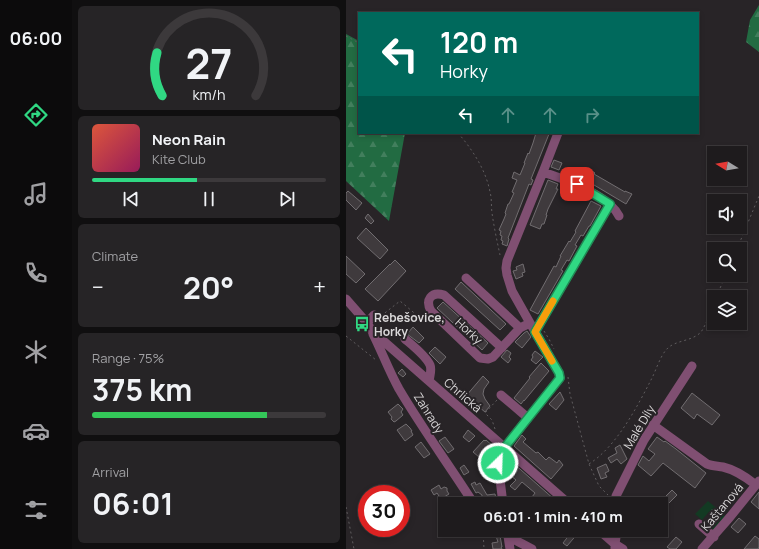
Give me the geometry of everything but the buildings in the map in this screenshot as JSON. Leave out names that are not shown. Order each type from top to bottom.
[{"type":"street","points":[[502,497],[498,463],[501,454],[560,378],[559,373],[512,291],[506,268],[507,261],[558,134]]},
{"type":"street","points":[[543,172],[577,184],[610,204],[619,216]]},
{"type":"street","points":[[534,328],[610,204]]},
{"type":"street","points":[[466,278],[520,328]]},
{"type":"street","name":"Horky","points":[[502,348],[444,295],[439,293],[434,294],[428,301],[430,311],[480,358],[494,358],[520,328],[534,328]]},
{"type":"street","name":"Chrlická","points":[[346,299],[369,327],[562,497]]},
{"type":"street","points":[[369,327],[374,315]]},
{"type":"street","name":"Zahrady","points":[[369,327],[399,387],[425,431],[470,497]]},
{"type":"street","points":[[405,339],[426,359],[430,365],[431,374],[429,381]]},
{"type":"street","name":"Malé Díly","points":[[617,497],[644,440],[692,366]]},
{"type":"street","points":[[501,395],[528,418]]},
{"type":"street","points":[[653,425],[707,464],[711,466],[723,467],[736,472],[757,486]]},
{"type":"street","name":"Kaštanová","points":[[702,549],[757,486]]},
{"type":"street","points":[[699,524],[714,537]]},
{"type":"street","points":[[606,537],[615,546],[623,549]]},
{"type":"street","points":[[510,544],[515,540],[532,549]]},
{"type":"path","points":[[346,36],[358,42]]},
{"type":"path","points":[[459,134],[477,158],[485,175],[490,190],[492,212],[501,256],[507,261]]},
{"type":"path","points":[[740,242],[759,196]]},
{"type":"path","points":[[383,314],[400,301],[425,322]]},
{"type":"path","points":[[589,464],[610,445],[625,426],[665,351],[673,344],[687,341],[701,332],[707,318]]},
{"type":"path","points":[[534,328],[546,334],[556,353]]},
{"type":"path","points":[[346,336],[375,359],[388,365]]},
{"type":"path","points":[[566,372],[570,394],[589,464],[599,486],[611,497]]},
{"type":"path","points":[[492,405],[485,413],[492,420],[496,431]]},
{"type":"path","points":[[346,507],[354,549]]},
{"type":"path","points":[[709,512],[724,525]]},
{"type":"path","points":[[483,537],[484,549]]},
{"type":"green space","points":[[759,5],[759,52],[746,42],[750,20]]},
{"type":"green space","points":[[346,34],[358,40],[358,134],[405,134],[389,221],[346,181]]},
{"type":"green space","points":[[708,501],[714,506],[702,520],[695,514]]},
{"type":"green space","points":[[714,506],[726,517],[722,523],[709,512]]},
{"type":"green space","points":[[713,517],[721,524],[714,531],[706,524]]},
{"type":"slow traffic","points":[[552,361],[535,332],[553,301]]},
{"type":"place","name":"Rebešovice, Horky","points":[[362,324]]},
{"type":"route","points":[[498,463],[505,447],[560,378],[559,373],[535,332],[610,204],[577,184]]}]
